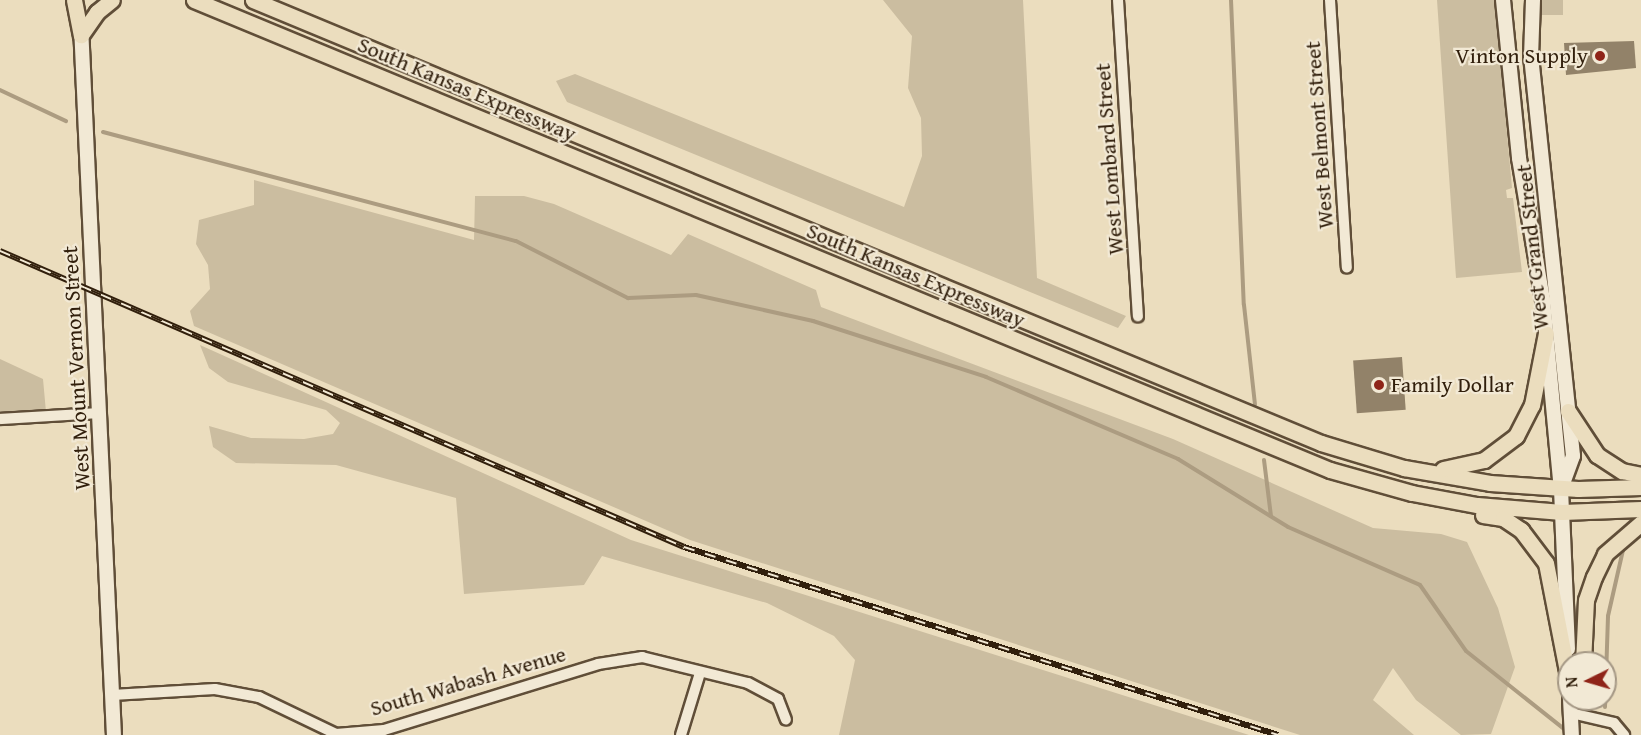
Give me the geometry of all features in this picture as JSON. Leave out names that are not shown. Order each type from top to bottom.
[{"type":"main road","points":[[74,0],[81,35]]},
{"type":"main road","name":"West Mount Vernon Street","points":[[80,0],[114,735]]},
{"type":"main road","points":[[81,35],[97,12],[112,0]]},
{"type":"main road","name":"South Kansas Expressway","points":[[194,0],[1290,455],[1412,493],[1562,512],[1641,509]]},
{"type":"main road","name":"South Kansas Expressway","points":[[253,0],[1281,427],[1404,468],[1490,483],[1561,489],[1641,487]]},
{"type":"main road","name":"West Grand Street","points":[[1503,0],[1519,158],[1546,333],[1561,489],[1568,651]]},
{"type":"main road","name":"West Grand Street","points":[[1533,0],[1531,56],[1573,456],[1561,489]]},
{"type":"main road","points":[[1404,468],[1464,468],[1510,442],[1532,405],[1546,333]]},
{"type":"main road","points":[[1568,411],[1597,454],[1622,471],[1641,475]]},
{"type":"main road","points":[[1412,493],[1445,509],[1503,518],[1540,551],[1558,608],[1564,651]]},
{"type":"main road","points":[[1584,651],[1586,600],[1594,577],[1605,554],[1641,523]]},
{"type":"main road","points":[[1571,711],[1572,735]]},
{"type":"street","name":"West Lombard Street","points":[[1118,0],[1138,316]]},
{"type":"street","name":"West Belmont Street","points":[[1330,0],[1347,267]]},
{"type":"street","points":[[0,419],[99,413]]},
{"type":"street","name":"South Wabash Avenue","points":[[112,695],[215,689],[259,697],[336,734],[385,733],[598,664],[642,657],[700,673],[748,682],[778,699],[786,720]]},
{"type":"street","points":[[681,735],[700,673]]},
{"type":"street","points":[[1574,711],[1614,723],[1624,735]]},
{"type":"shaded area","points":[[883,0],[1023,0],[1037,278],[1126,316],[1118,328],[567,102],[556,81],[575,74],[904,207],[922,156],[921,118],[908,88],[912,36]]},
{"type":"shaded area","points":[[1437,0],[1495,0],[1512,188],[1506,190],[1507,198],[1513,198],[1522,272],[1456,278]]},
{"type":"shaded area","points":[[1535,0],[1563,0],[1563,15],[1535,15]]},
{"type":"shaded area","points":[[254,180],[474,240],[475,196],[524,196],[554,204],[671,255],[688,234],[816,290],[821,307],[1173,439],[1373,528],[1441,534],[1467,542],[1498,608],[1515,667],[1491,734],[1461,735],[1416,700],[1393,668],[1373,700],[1414,735],[1300,735],[690,540],[194,326],[190,311],[210,289],[208,265],[196,244],[199,220],[254,205]]},
{"type":"shaded area","points":[[200,345],[631,540],[1249,735],[839,735],[855,660],[834,636],[767,603],[602,556],[584,585],[464,594],[456,498],[336,465],[236,463],[213,447],[209,426],[251,438],[304,439],[333,434],[340,423],[326,410],[228,382],[209,368]]},
{"type":"shaded area","points":[[0,359],[43,379],[46,412],[0,414]]},
{"type":"building","name":"Vinton Supply","points":[[1634,41],[1636,68],[1566,75],[1564,43]]},
{"type":"building","name":"Family Dollar","points":[[1402,357],[1406,410],[1357,413],[1353,360]]},
{"type":"waterway","points":[[1231,0],[1244,305],[1255,404]]},
{"type":"waterway","points":[[0,90],[66,121]]},
{"type":"waterway","points":[[103,132],[516,241],[628,298],[696,295],[813,321],[986,377],[1178,459],[1288,527],[1420,585],[1466,651],[1568,732]]},
{"type":"waterway","points":[[1264,460],[1271,516]]},
{"type":"waterway","points":[[1607,651],[1608,616],[1623,550]]},
{"type":"railway","points":[[0,251],[684,547],[1278,735]]},
{"type":"place","name":"Vinton Supply","points":[[1600,56]]},
{"type":"place","name":"Family Dollar","points":[[1379,385]]}]
